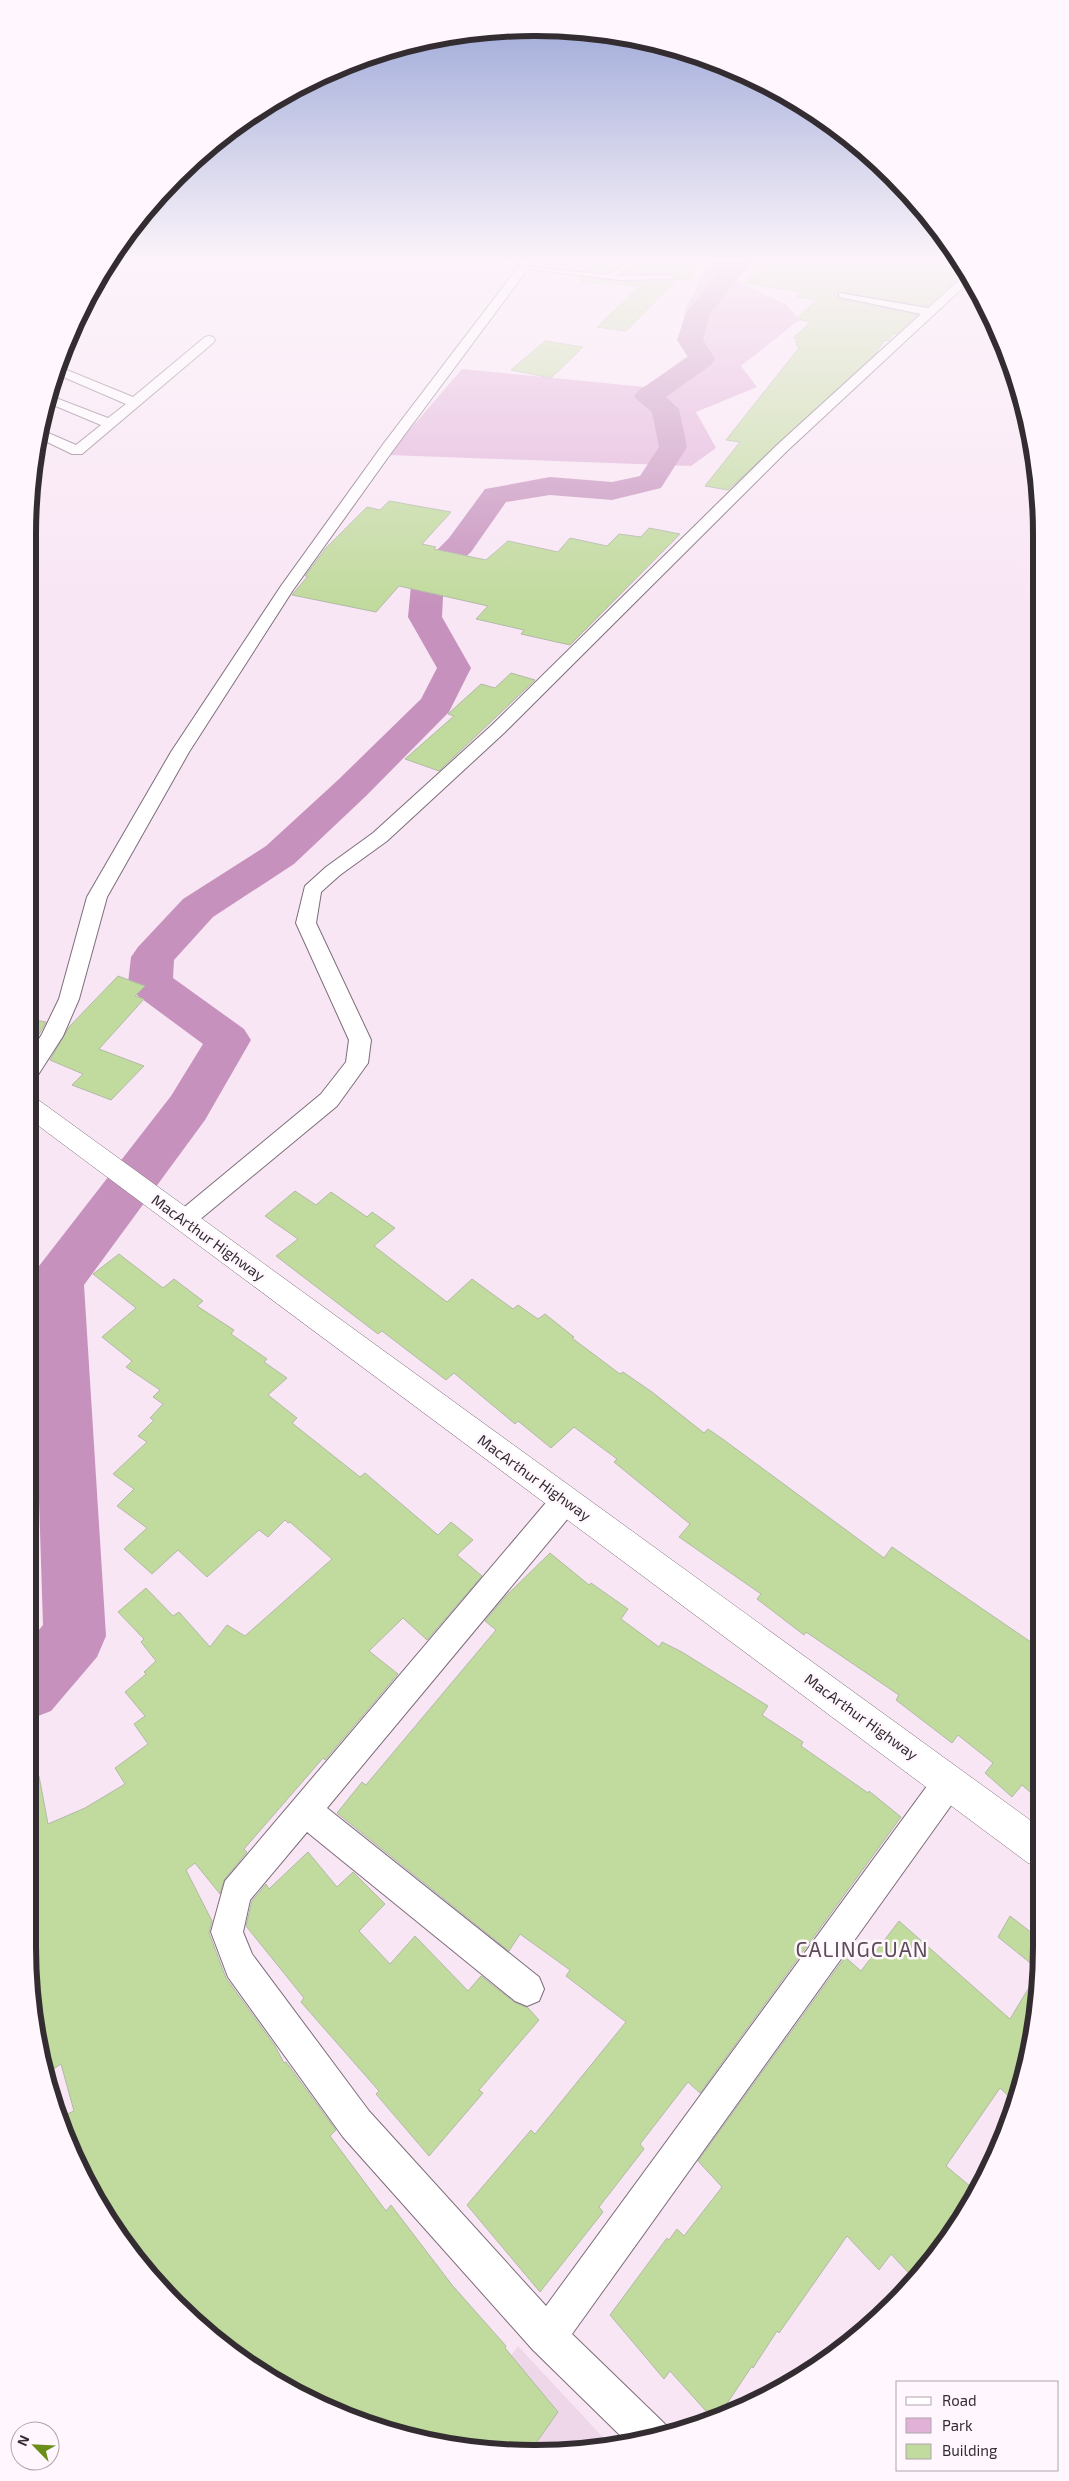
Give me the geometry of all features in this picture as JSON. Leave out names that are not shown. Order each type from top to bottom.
[{"type":"highway","name":"MacArthur Highway","points":[[36,1111],[1033,1844]]},
{"type":"street","points":[[66,374],[134,402]]},
{"type":"street","points":[[46,438],[76,451],[168,374]]},
{"type":"street","points":[[36,1061],[52,1036],[70,999],[97,897],[180,752],[286,590],[389,446],[443,374]]},
{"type":"street","points":[[177,1216],[328,1100],[356,1063],[360,1040],[306,924],[312,890],[333,871],[380,837],[498,729],[782,448],[863,374]]},
{"type":"street","points":[[55,401],[108,423]]},
{"type":"street","points":[[566,1501],[236,1892],[227,1932],[240,1965],[356,2124],[547,2336],[645,2432]]},
{"type":"street","points":[[547,2336],[949,1782]]},
{"type":"street","points":[[305,1810],[527,1989]]},
{"type":"shaded area","points":[[518,2346],[605,2439],[567,2444],[534,2445],[502,2444],[451,2437]]},
{"type":"green space","points":[[458,374],[511,374],[645,387],[663,374],[747,374],[757,387],[696,412],[716,448],[691,466],[388,455]]},
{"type":"building","points":[[530,374],[555,374],[551,378]]},
{"type":"building","points":[[779,374],[854,374],[728,490],[705,486],[740,442],[726,440]]},
{"type":"building","points":[[389,501],[451,512],[422,544],[436,547],[434,549],[486,560],[508,541],[558,552],[570,538],[607,546],[619,534],[641,537],[649,528],[680,534],[570,645],[521,634],[524,630],[476,619],[488,606],[399,586],[376,612],[292,595],[308,576],[305,576],[326,548],[367,507],[380,510]]},
{"type":"building","points":[[511,673],[535,680],[439,771],[405,759],[454,716],[448,714],[481,684],[495,688]]},
{"type":"building","points":[[118,976],[145,986],[135,996],[144,999],[99,1049],[144,1066],[111,1100],[72,1085],[83,1074],[50,1060],[69,1027]]},
{"type":"building","points":[[36,1020],[46,1022],[36,1040]]},
{"type":"building","points":[[295,1191],[316,1205],[331,1192],[367,1217],[372,1212],[395,1228],[374,1246],[447,1302],[472,1279],[513,1309],[518,1305],[538,1319],[545,1314],[574,1337],[572,1338],[620,1374],[623,1372],[652,1392],[704,1433],[708,1429],[724,1440],[884,1558],[892,1547],[1033,1644],[1033,1788],[1030,1792],[1022,1785],[1012,1797],[985,1773],[993,1763],[958,1735],[952,1743],[896,1700],[899,1695],[806,1632],[804,1635],[757,1599],[761,1594],[679,1537],[690,1524],[614,1462],[617,1459],[574,1427],[551,1448],[518,1421],[515,1424],[454,1373],[446,1380],[382,1331],[378,1334],[276,1256],[298,1239],[265,1216]]},
{"type":"building","points":[[119,1254],[163,1288],[174,1279],[203,1301],[197,1306],[234,1330],[231,1334],[267,1359],[264,1362],[287,1378],[268,1395],[297,1418],[292,1423],[360,1477],[365,1473],[438,1535],[451,1522],[473,1540],[457,1555],[482,1576],[427,1640],[403,1618],[369,1651],[398,1674],[325,1760],[323,1758],[244,1849],[247,1852],[224,1880],[220,1894],[195,1863],[186,1870],[212,1921],[209,1933],[226,1978],[275,2046],[284,2063],[286,2062],[336,2130],[330,2136],[386,2211],[391,2205],[452,2285],[506,2346],[505,2348],[558,2412],[535,2445],[469,2440],[406,2428],[344,2407],[285,2378],[258,2361],[231,2342],[182,2299],[139,2250],[103,2196],[74,2137],[66,2115],[74,2111],[61,2064],[52,2070],[46,2044],[37,1979],[36,1776],[39,1776],[48,1824],[85,1808],[125,1784],[115,1768],[148,1744],[134,1724],[145,1716],[125,1692],[146,1674],[144,1672],[156,1661],[141,1642],[144,1639],[118,1612],[146,1588],[173,1616],[179,1612],[210,1647],[227,1625],[245,1636],[332,1559],[290,1522],[288,1523],[285,1520],[268,1537],[259,1530],[207,1577],[178,1550],[152,1574],[124,1549],[147,1528],[117,1506],[134,1489],[113,1474],[147,1442],[138,1436],[154,1420],[150,1418],[163,1404],[153,1397],[160,1390],[126,1367],[132,1361],[102,1337],[136,1308],[93,1274]]},
{"type":"building","points":[[550,1553],[589,1585],[591,1583],[628,1609],[621,1619],[659,1647],[662,1642],[682,1652],[768,1706],[762,1715],[803,1742],[801,1746],[868,1793],[869,1791],[901,1817],[700,2093],[688,2082],[640,2144],[644,2149],[599,2207],[603,2212],[540,2292],[467,2205],[531,2130],[535,2134],[626,2022],[566,1976],[570,1970],[520,1934],[509,1951],[337,1813],[362,1782],[366,1785],[496,1630],[485,1621],[506,1596]]},
{"type":"building","points":[[308,1852],[337,1887],[353,1872],[385,1904],[359,1931],[390,1964],[415,1936],[468,1991],[481,1976],[514,2002],[528,2008],[539,2020],[479,2090],[483,2093],[429,2156],[376,2094],[379,2091],[301,2002],[304,1998],[246,1926],[252,1901],[266,1884],[269,1889]]},
{"type":"building","points":[[1010,1916],[1033,1934],[1032,1965],[998,1937]]},
{"type":"building","points":[[899,1921],[1010,2019],[1031,1983],[1023,2044],[1009,2097],[1000,2088],[946,2166],[971,2187],[949,2223],[910,2274],[891,2254],[879,2270],[847,2236],[779,2333],[777,2331],[725,2407],[708,2413],[670,2371],[664,2379],[610,2315],[667,2238],[669,2240],[677,2229],[684,2236],[722,2187],[698,2161],[845,1957],[861,1971]]},
{"type":"waterway","points":[[36,1680],[75,1636],[58,1281],[188,1108],[228,1040],[150,983],[153,957],[198,908],[280,855],[352,788],[436,704],[454,668],[425,617],[428,575],[460,545],[496,495],[550,486],[612,491],[651,482],[673,447],[665,409],[648,397],[681,374]]},
{"type":"district","name":"CALINGCUAN","points":[[862,1950]]}]
